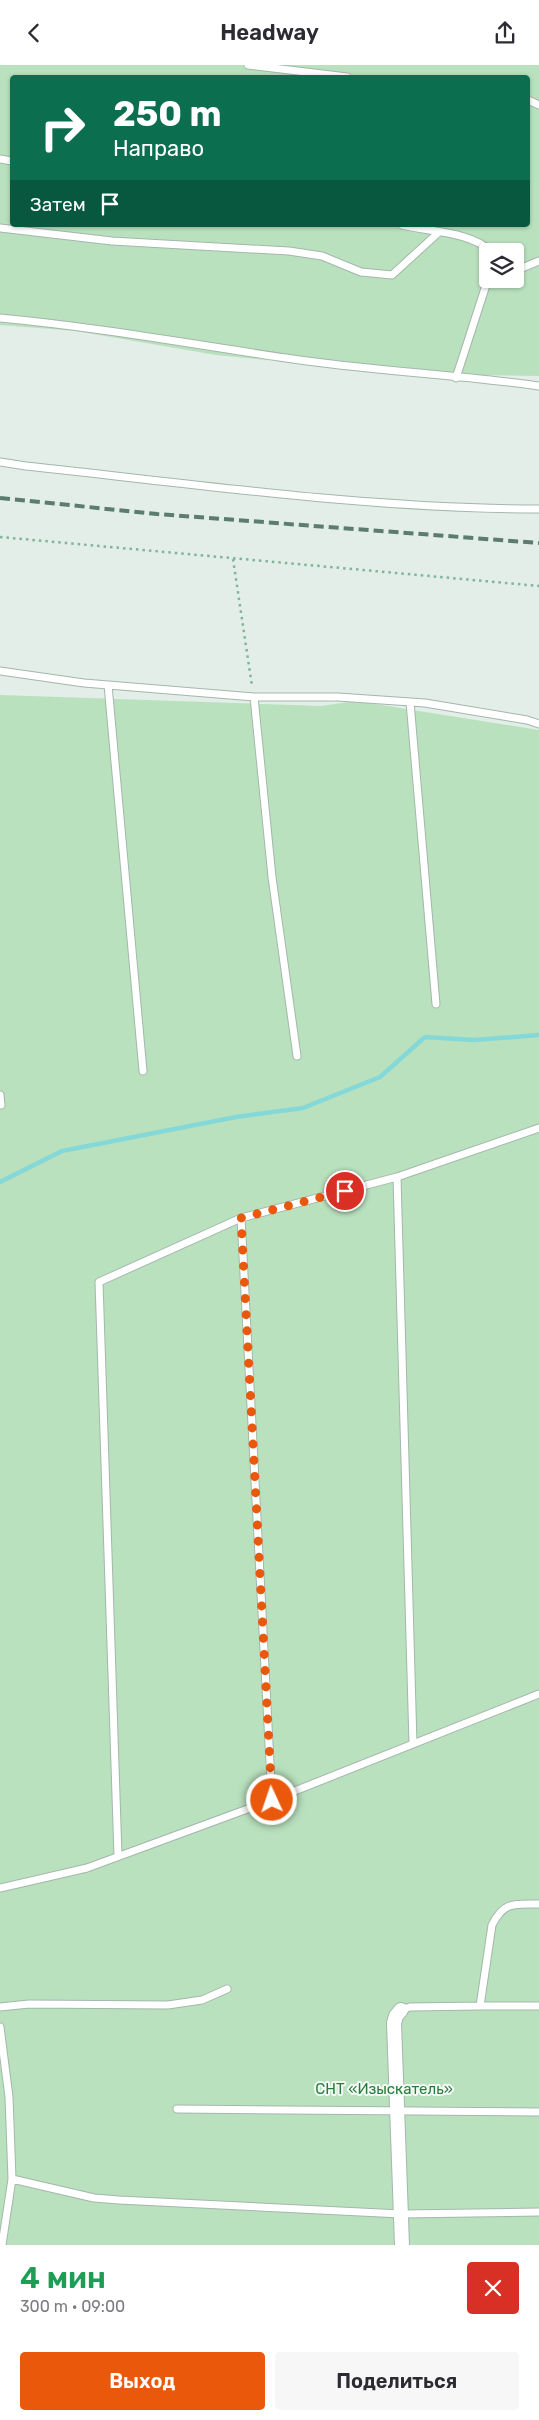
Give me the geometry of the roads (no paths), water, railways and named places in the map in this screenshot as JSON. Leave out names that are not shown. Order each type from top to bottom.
[{"type":"street","points":[[401,2010],[396,2016],[394,2023],[402,2245]]},
{"type":"lane","points":[[248,65],[330,75]]},
{"type":"lane","points":[[0,227],[112,241],[289,251],[322,256],[360,272],[392,275],[438,233]]},
{"type":"lane","points":[[411,227],[464,237],[479,243]]},
{"type":"lane","points":[[524,267],[539,261]]},
{"type":"lane","points":[[456,378],[485,288]]},
{"type":"lane","points":[[0,318],[147,336],[287,359],[539,386]]},
{"type":"lane","points":[[0,461],[26,466],[341,499],[494,509],[539,509]]},
{"type":"lane","points":[[0,671],[108,685],[254,697],[338,697],[410,702],[527,720],[539,724]]},
{"type":"lane","points":[[108,685],[143,1071]]},
{"type":"lane","points":[[254,697],[272,877],[297,1056]]},
{"type":"lane","points":[[410,702],[436,1004]]},
{"type":"lane","points":[[0,1095],[1,1105]]},
{"type":"lane","points":[[118,1855],[99,1282],[241,1218],[397,1177],[539,1128]]},
{"type":"lane","points":[[397,1177],[413,1744]]},
{"type":"lane","points":[[241,1218],[272,1800]]},
{"type":"lane","points":[[0,1888],[87,1868],[118,1855],[272,1800],[539,1694]]},
{"type":"lane","points":[[480,2006],[492,1925],[498,1913],[506,1907],[539,1904]]},
{"type":"lane","points":[[0,2007],[29,2004],[168,2005],[202,2000],[227,1989]]},
{"type":"lane","points":[[401,2010],[410,2007],[539,2006]]},
{"type":"lane","points":[[0,2027],[9,2097],[12,2179],[2,2245]]},
{"type":"lane","points":[[177,2109],[539,2112]]},
{"type":"lane","points":[[12,2179],[94,2198],[119,2201],[401,2214],[539,2212]]},
{"type":"waterway","points":[[0,1182],[62,1151],[236,1117],[303,1108],[380,1077],[425,1037],[474,1040],[539,1035]]},
{"type":"railway","points":[[0,498],[157,514],[539,543]]},
{"type":"park label","name":"СНТ «Изыскатель»","points":[[384,2089]]}]
